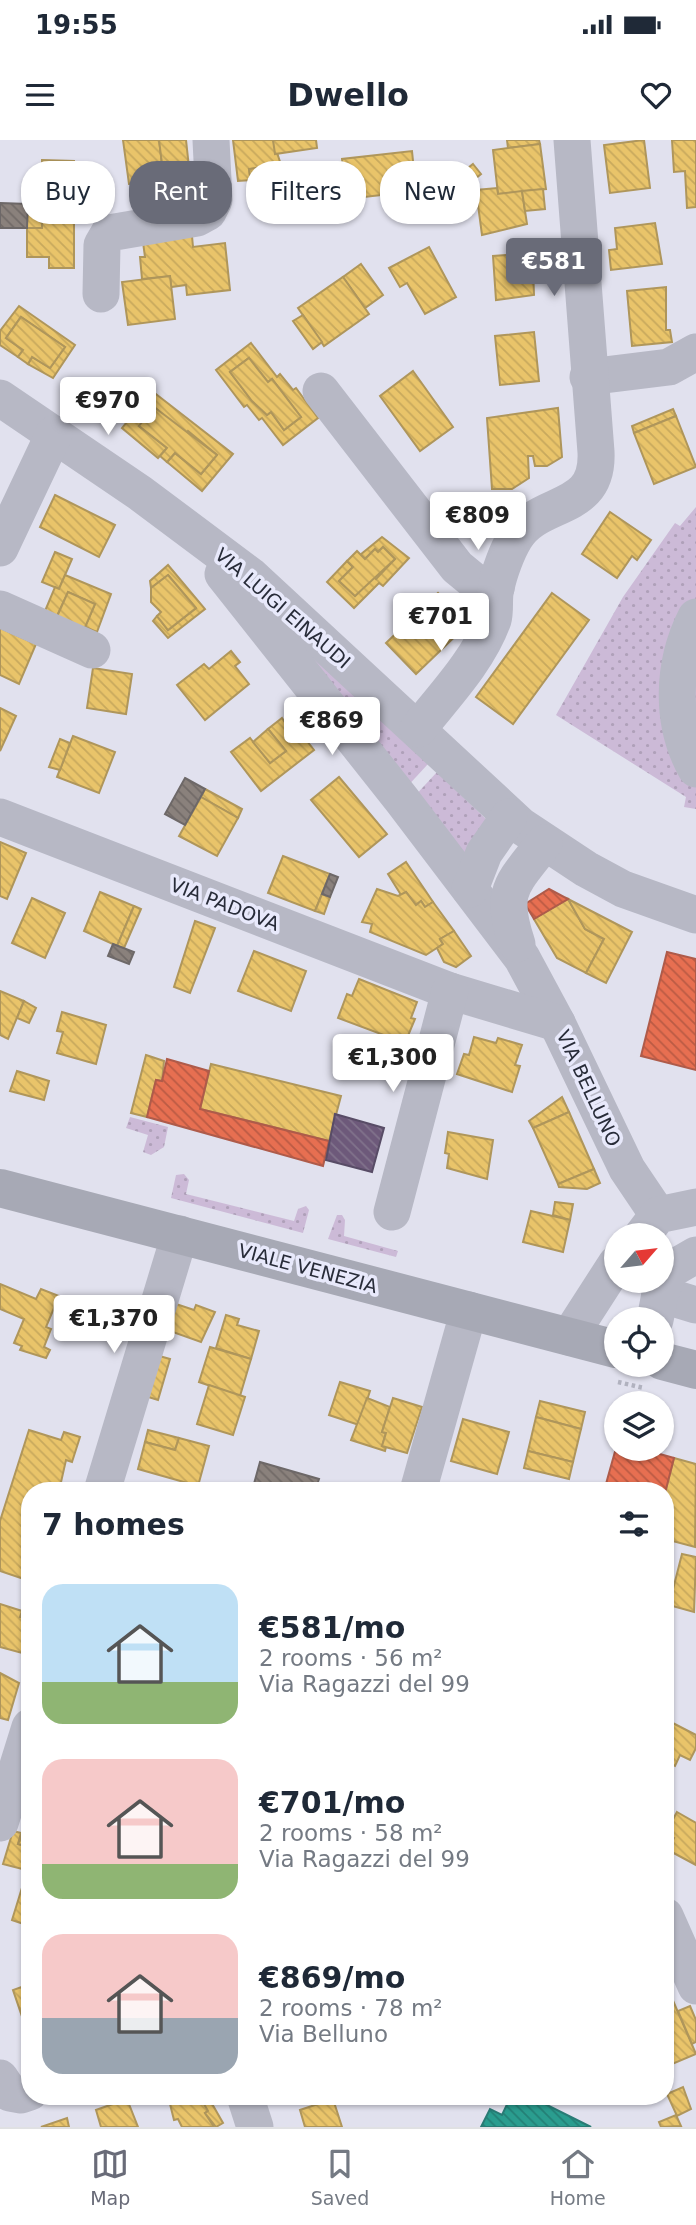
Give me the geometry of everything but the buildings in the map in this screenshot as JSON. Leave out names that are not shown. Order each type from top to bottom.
[{"type":"main road","name":"VIALE VENEZIA","points":[[0,1188],[604,1346]]},
{"type":"main road","points":[[674,1364],[696,1370]]},
{"type":"street","points":[[101,294],[102,245],[109,233],[197,218],[208,212],[214,200],[211,140]]},
{"type":"street","points":[[418,729],[454,685],[485,637],[494,616],[496,588],[515,537],[527,526],[585,491],[594,479],[596,452],[588,377],[572,140]]},
{"type":"street","points":[[588,377],[669,367],[696,352]]},
{"type":"street","points":[[321,391],[457,566],[474,581],[496,588]]},
{"type":"street","name":"VIA LUIGI EINAUDI","points":[[0,398],[183,524],[260,584],[509,817],[544,843],[623,888],[696,915]]},
{"type":"street","points":[[0,548],[54,435]]},
{"type":"street","name":"VIA BELLUNO","points":[[183,524],[522,958],[558,1023],[627,1169],[649,1223]]},
{"type":"street","points":[[0,609],[92,649]]},
{"type":"street","points":[[696,617],[689,631],[677,685],[676,710],[696,769]]},
{"type":"street","name":"VIA PADOVA","points":[[0,817],[450,991],[558,1023]]},
{"type":"street","points":[[470,889],[484,853],[509,817]]},
{"type":"street","name":"VIA BELLUNO","points":[[522,958],[507,902],[512,885],[544,843]]},
{"type":"street","points":[[393,1212],[450,991]]},
{"type":"street","points":[[655,1223],[696,1208]]},
{"type":"street","points":[[105,1482],[180,1234]]},
{"type":"street","points":[[696,1255],[670,1270],[657,1307],[696,1305]]},
{"type":"street","points":[[569,1337],[604,1283]]},
{"type":"street","points":[[421,1482],[469,1310]]},
{"type":"street","points":[[0,1823],[21,1780]]},
{"type":"street","points":[[674,1936],[696,1986]]},
{"type":"street","points":[[0,2078],[10,2093],[21,2095]]},
{"type":"street","points":[[248,2105],[255,2127]]},
{"type":"shaded area","points":[[696,507],[696,809],[684,807],[686,797],[556,715],[623,597],[675,523],[680,526]]},
{"type":"shaded area","points":[[269,615],[428,764],[404,790]]},
{"type":"shaded area","points":[[437,772],[486,819],[465,863],[412,799]]},
{"type":"shaded area","points":[[130,1117],[168,1127],[164,1147],[151,1155],[143,1152],[148,1135],[126,1128]]},
{"type":"shaded area","points":[[184,1174],[189,1180],[186,1194],[294,1221],[298,1209],[306,1206],[309,1210],[303,1233],[171,1198],[176,1175]]},
{"type":"shaded area","points":[[337,1215],[342,1215],[345,1220],[344,1236],[398,1251],[396,1257],[328,1239]]}]
